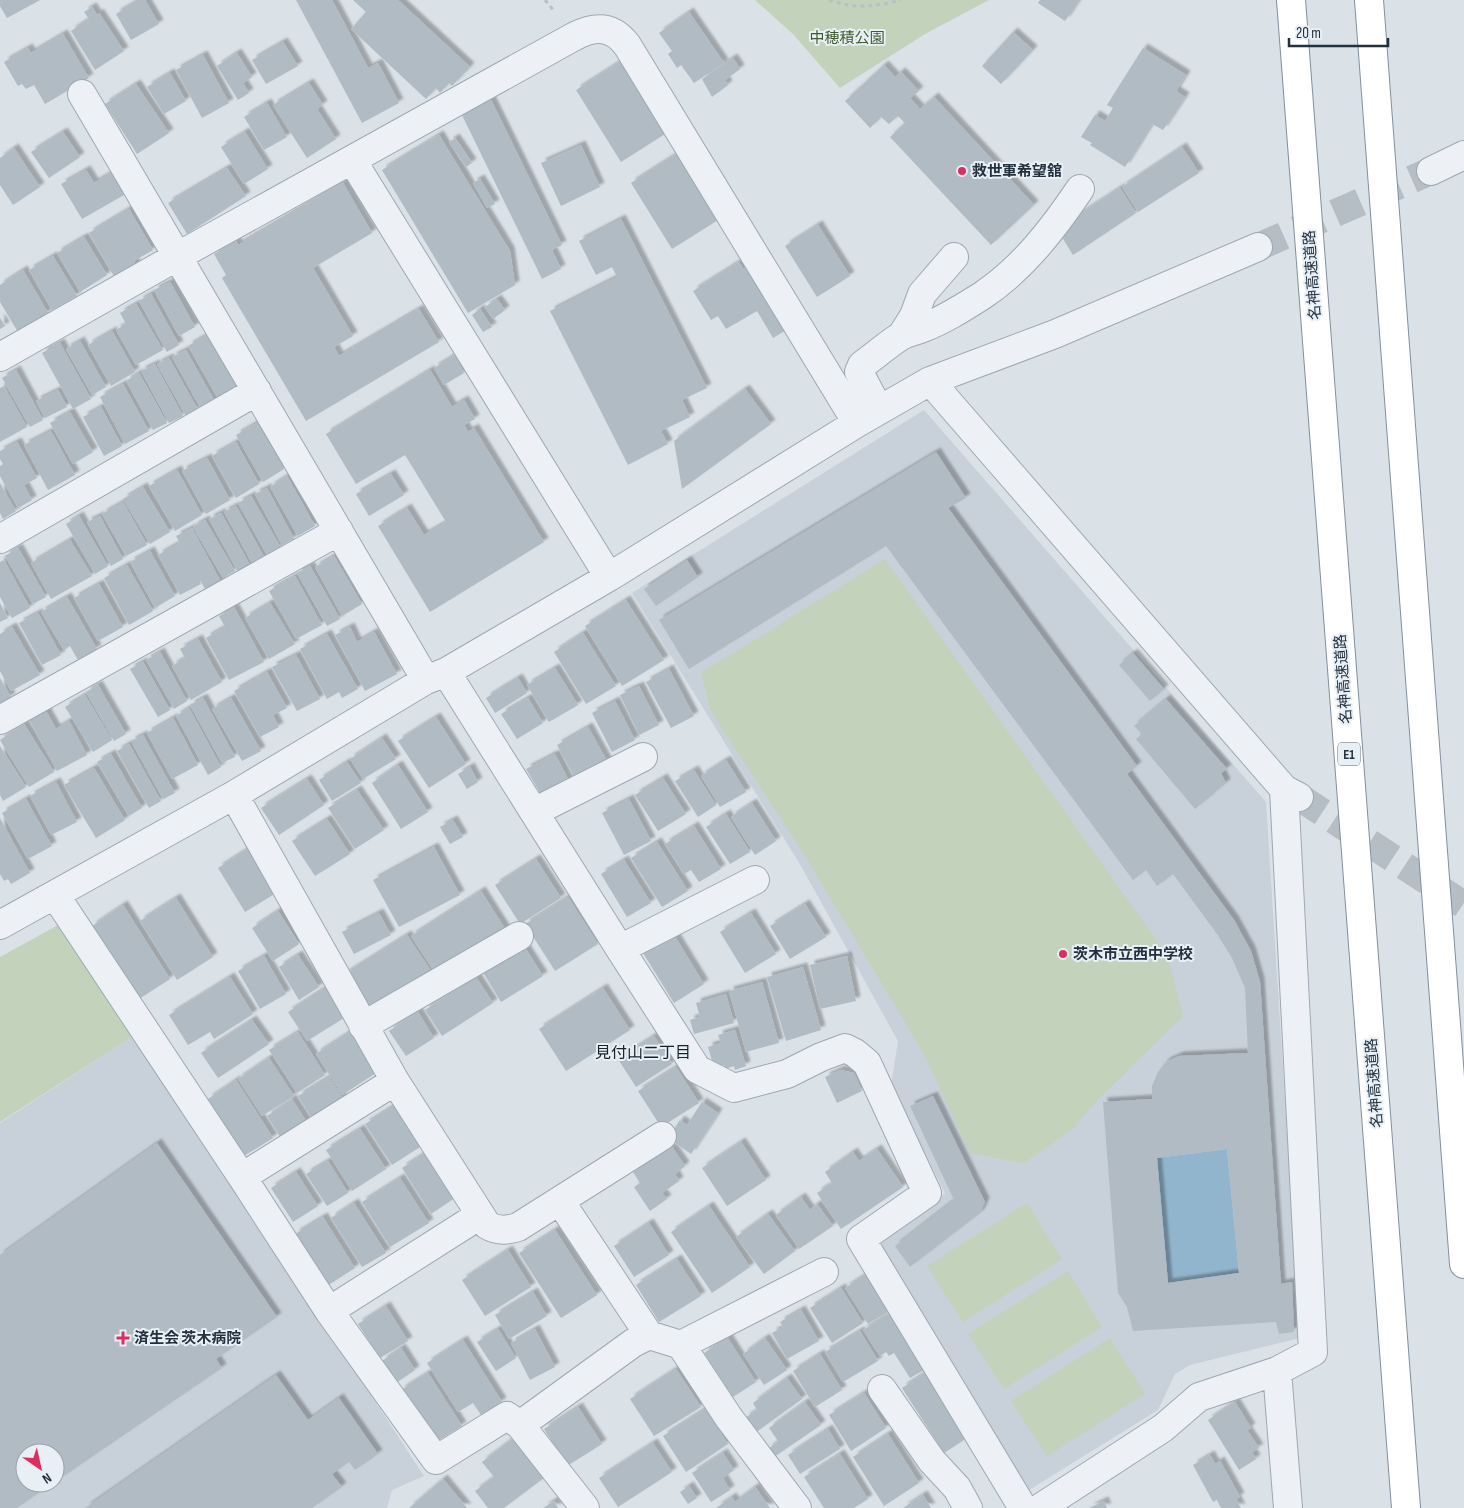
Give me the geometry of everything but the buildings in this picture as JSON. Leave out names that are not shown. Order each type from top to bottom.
[{"type":"highway","name":"名神高速道路","points":[[1291,0],[1406,1508]]},
{"type":"highway","points":[[1369,0],[1464,1264]]},
{"type":"street","points":[[0,357],[586,30],[604,29],[620,35],[868,417]]},
{"type":"street","points":[[82,94],[339,530],[436,676],[534,812],[696,1069],[734,1088],[787,1074],[821,1057],[845,1048],[855,1053],[866,1063],[926,1193],[861,1240],[1023,1508]]},
{"type":"street","points":[[1431,171],[1464,155]]},
{"type":"street","points":[[352,160],[609,577]]},
{"type":"street","points":[[868,417],[859,372],[862,365],[902,335],[946,317],[984,294],[1030,255],[1080,189]]},
{"type":"street","points":[[0,925],[234,795],[609,577],[868,417],[930,381],[1055,334],[1258,247]]},
{"type":"street","points":[[902,335],[914,316],[922,294],[954,257]]},
{"type":"street","points":[[930,381],[1291,793],[1313,1352],[1276,1371],[1199,1397],[1163,1428],[1040,1508]]},
{"type":"street","points":[[0,539],[257,391]]},
{"type":"street","points":[[0,720],[339,530]]},
{"type":"street","points":[[534,812],[643,757]]},
{"type":"street","points":[[234,795],[395,1081],[486,1225],[494,1229],[510,1230],[518,1227],[662,1136]]},
{"type":"street","points":[[620,949],[754,880]]},
{"type":"street","points":[[55,895],[329,1312],[436,1460],[514,1420],[648,1335]]},
{"type":"street","points":[[364,1026],[519,936]]},
{"type":"street","points":[[242,1178],[395,1081]]},
{"type":"street","points":[[560,1201],[648,1335],[681,1345],[729,1418],[797,1508]]},
{"type":"street","points":[[329,1312],[480,1215]]},
{"type":"street","points":[[681,1345],[824,1272]]},
{"type":"street","points":[[1276,1371],[1288,1508]]},
{"type":"street","points":[[882,1389],[932,1461],[957,1488],[968,1508]]},
{"type":"street","points":[[514,1420],[585,1508]]},
{"type":"path","points":[[829,0],[846,6],[874,7],[901,0]]},
{"type":"shaded area","name":"茨木市立西中学校","points":[[924,410],[1266,802],[1300,1338],[1190,1365],[1175,1374],[1158,1410],[1029,1490],[880,1244],[945,1193],[891,1086],[898,1041],[801,866],[632,593]]},
{"type":"shaded area","points":[[135,1035],[424,1476],[392,1490],[387,1508],[0,1508],[0,1123]]},
{"type":"green space","name":"中穂積公園","points":[[755,0],[989,0],[925,34],[840,88],[793,34]]},
{"type":"green space","points":[[885,559],[1167,955],[1183,1016],[1095,1103],[1073,1129],[1024,1163],[970,1153],[923,1052],[807,859],[711,711],[701,673]]},
{"type":"green space","points":[[60,924],[135,1035],[0,1122],[0,957]]},
{"type":"green space","points":[[1027,1203],[1062,1259],[963,1322],[927,1266]]},
{"type":"green space","points":[[1068,1271],[1102,1327],[1004,1389],[968,1334]]},
{"type":"green space","points":[[1110,1338],[1145,1394],[1047,1456],[1011,1401]]},
{"type":"water","points":[[1227,1149],[1239,1273],[1168,1283],[1157,1158]]},
{"type":"tunnel","points":[[1258,247],[1431,171]]},
{"type":"tunnel","points":[[1299,797],[1464,905]]},
{"type":"place","name":"救世軍希望舘","points":[[962,171]]},
{"type":"place","name":"茨木市立西中学校","points":[[1063,954]]},
{"type":"place","name":"済生会 茨木病院","points":[[123,1338]]},
{"type":"district","name":"見付山二丁目","points":[[643,1052]]}]
